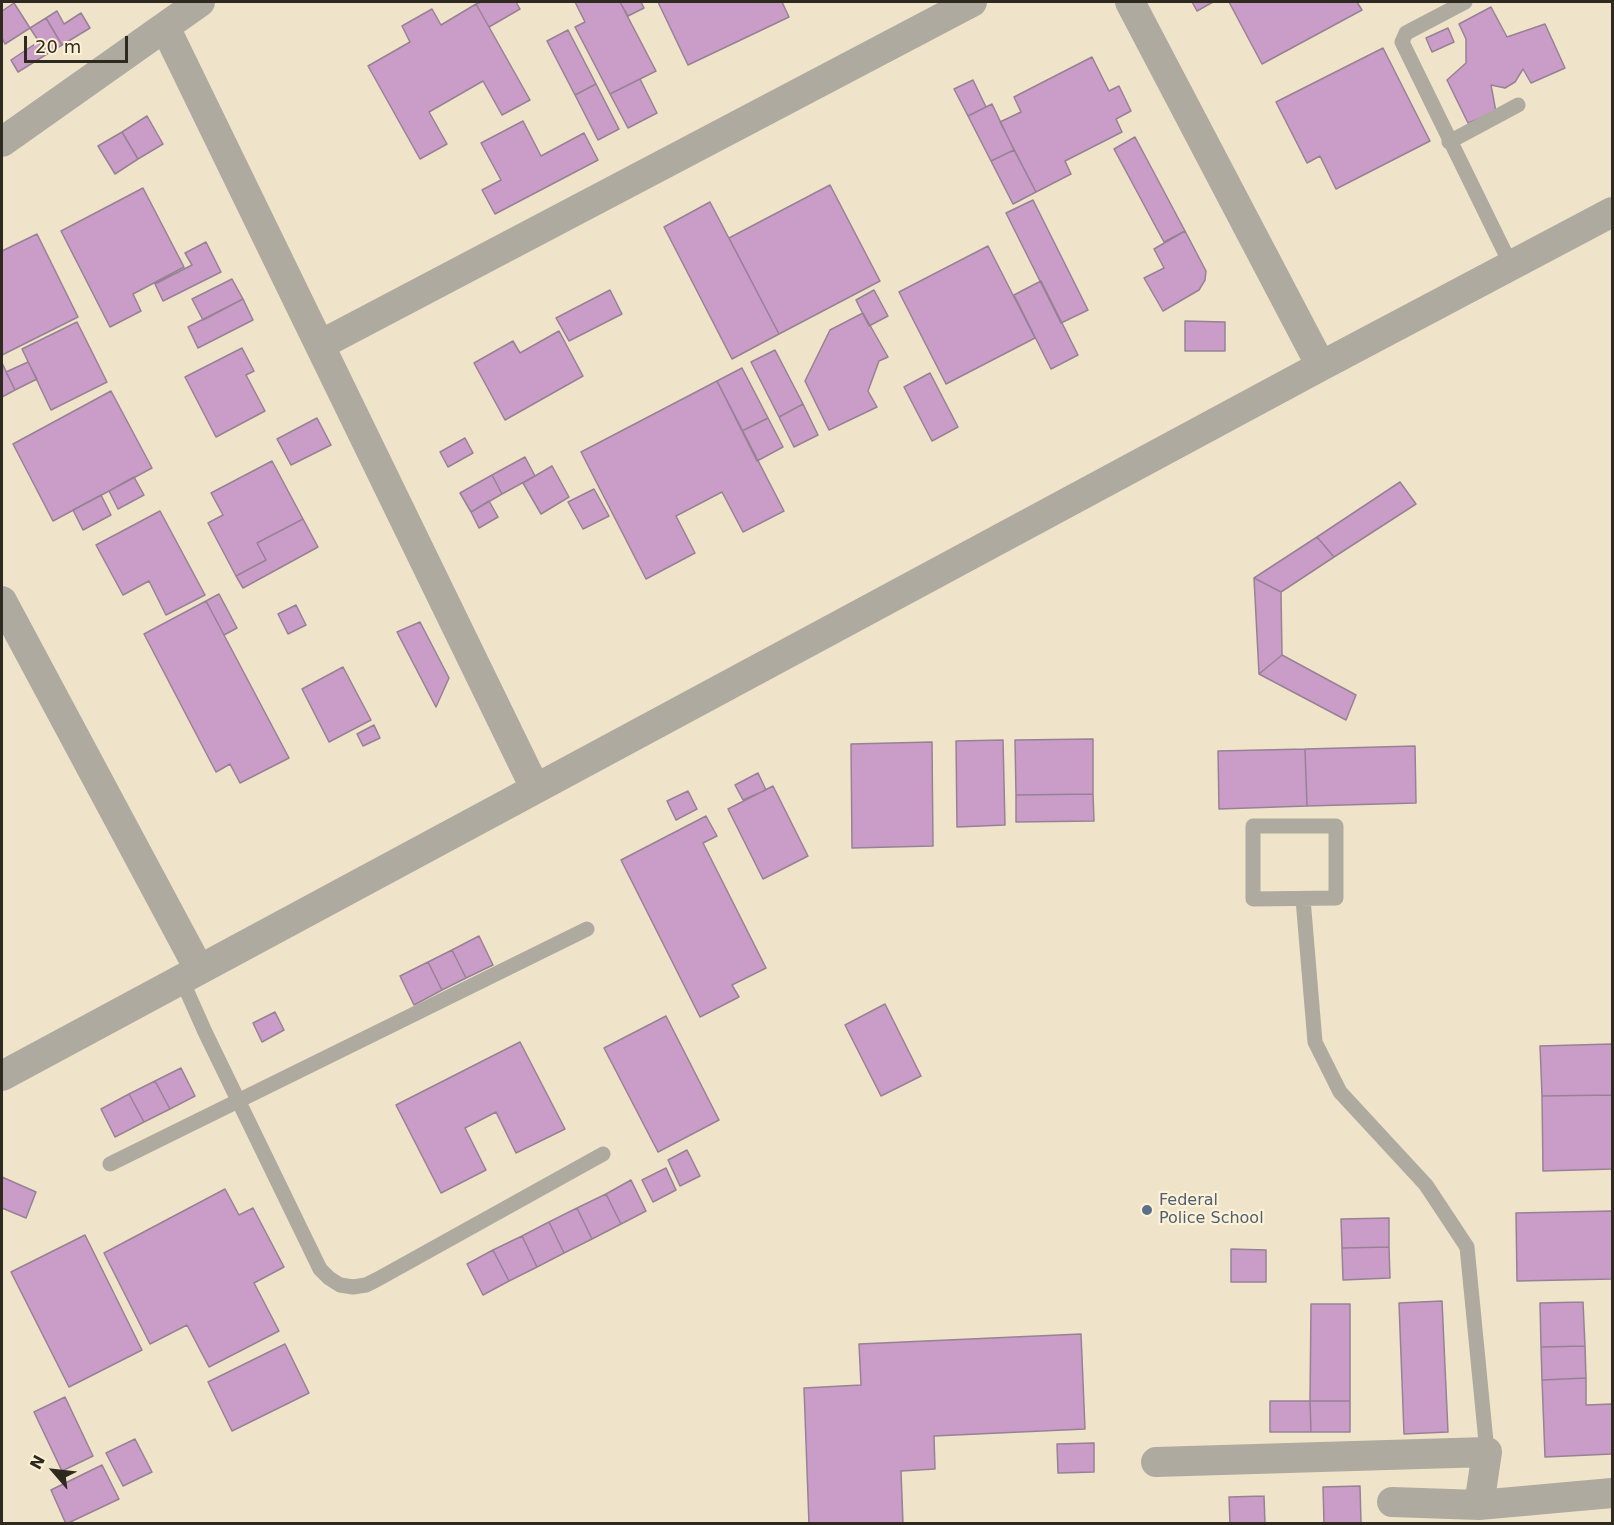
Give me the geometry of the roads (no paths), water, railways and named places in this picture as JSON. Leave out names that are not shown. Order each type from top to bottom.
[{"type":"street","points":[[2,142],[200,2]]},
{"type":"street","points":[[320,345],[972,2]]},
{"type":"street","points":[[1130,2],[1321,366]]},
{"type":"street","points":[[165,27],[535,788]]},
{"type":"street","points":[[2,1076],[1321,366],[1612,213]]},
{"type":"street","points":[[2,601],[190,974]]},
{"type":"street","points":[[1156,1462],[1487,1452],[1479,1505]]},
{"type":"street","points":[[1392,1502],[1479,1505],[1612,1492]]},
{"type":"lane","points":[[1465,2],[1406,33],[1403,38],[1403,47],[1512,267]]},
{"type":"lane","points":[[1449,142],[1518,105]]},
{"type":"lane","points":[[1253,826],[1336,826],[1336,898],[1303,899],[1252,899],[1253,826]]},
{"type":"lane","points":[[1303,899],[1315,1042],[1340,1092],[1426,1185],[1467,1247],[1487,1452]]},
{"type":"lane","points":[[110,1164],[587,929]]},
{"type":"lane","points":[[190,974],[238,1101],[320,1269],[340,1285],[353,1287],[378,1280],[603,1154]]},
{"type":"place","name":"Federal Police School","points":[[1147,1210]]}]
